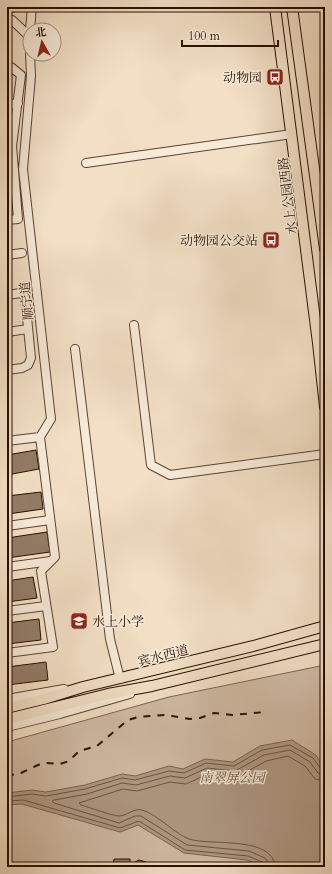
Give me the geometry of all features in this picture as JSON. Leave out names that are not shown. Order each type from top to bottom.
[{"type":"main road","name":"水上公园西路","points":[[275,7],[325,407]]},
{"type":"main road","points":[[292,7],[325,249]]},
{"type":"main road","name":"宾水西道","points":[[7,705],[44,699],[82,687],[258,645],[325,626]]},
{"type":"main road","name":"宾水西道","points":[[7,719],[325,644]]},
{"type":"street","points":[[31,22],[32,7]]},
{"type":"street","points":[[7,20],[12,20],[22,29]]},
{"type":"street","name":"顺宁道","points":[[30,62],[31,76],[24,169],[51,419],[40,437]]},
{"type":"street","points":[[7,68],[11,67],[21,75],[18,103],[10,147],[11,182],[18,219],[7,220]]},
{"type":"street","points":[[7,105],[18,103]]},
{"type":"street","points":[[86,162],[292,134]]},
{"type":"street","points":[[7,256],[22,253]]},
{"type":"street","points":[[7,295],[21,293],[25,297],[31,358],[28,365],[22,368],[7,370]]},
{"type":"street","points":[[134,325],[151,465],[170,475],[325,454]]},
{"type":"street","points":[[7,332],[28,329]]},
{"type":"street","points":[[75,349],[110,639],[120,679]]},
{"type":"street","points":[[7,441],[40,437],[55,557],[40,571],[53,647],[7,653]]},
{"type":"street","points":[[7,526],[50,520]]},
{"type":"street","points":[[7,567],[50,561]]},
{"type":"street","points":[[7,611],[46,606]]},
{"type":"street","points":[[7,727],[113,699],[152,686]]},
{"type":"green space","points":[[7,7],[27,7],[27,10],[7,13]]},
{"type":"green space","name":"南翠屏公园","points":[[325,665],[325,867],[7,867],[7,742],[169,697]]},
{"type":"water","points":[[292,740],[316,755],[325,769],[325,867],[264,867],[247,860],[184,853],[138,825],[120,832],[22,804],[7,805],[7,793],[32,790],[46,792],[85,785],[122,774],[135,776],[169,766],[183,769],[205,759],[233,762],[260,746]]},
{"type":"building","points":[[36,450],[39,469],[7,475],[7,455]]},
{"type":"building","points":[[41,492],[43,509],[8,514],[7,496]]},
{"type":"building","points":[[47,532],[50,552],[7,558],[7,538]]},
{"type":"building","points":[[33,577],[37,598],[7,602],[7,581]]},
{"type":"building","points":[[39,619],[41,640],[7,644],[7,623]]},
{"type":"building","points":[[46,662],[48,680],[7,685],[7,667]]},
{"type":"building","points":[[114,859],[130,859],[130,867],[113,866]]},
{"type":"building","points":[[139,860],[146,862],[148,867],[133,867],[135,862]]},
{"type":"railway","points":[[7,776],[21,773],[46,763],[60,764],[69,761],[79,751],[97,746],[128,720],[138,717],[166,715],[190,719],[200,718],[214,713],[232,715],[265,712]]},
{"type":"place","name":"动物园","points":[[275,77]]},
{"type":"place","name":"动物园公交站","points":[[271,240]]},
{"type":"place","name":"水上小学","points":[[79,621]]}]
